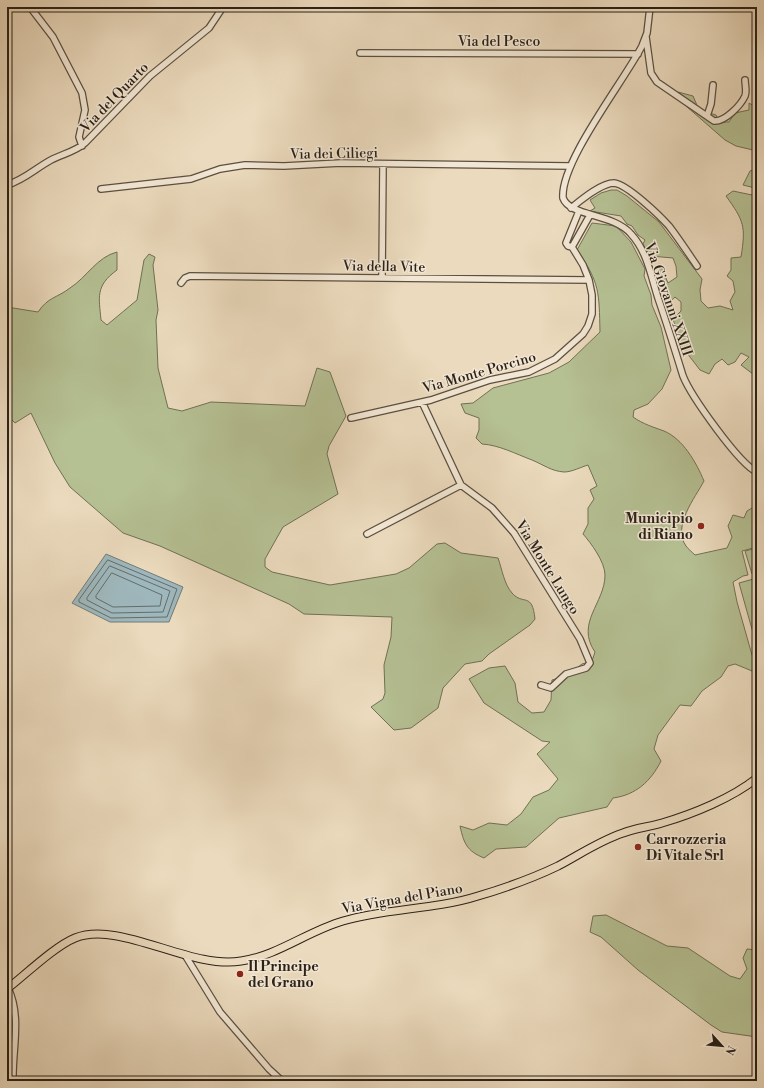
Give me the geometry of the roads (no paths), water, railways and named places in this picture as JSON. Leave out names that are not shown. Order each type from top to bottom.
[{"type":"main road","name":"Via Vigna del Piano","points":[[7,989],[63,945],[77,937],[87,935],[125,938],[185,955],[218,962],[246,961],[344,921],[393,911],[454,903],[547,871],[617,835],[686,815],[735,792],[757,778]]},
{"type":"street","points":[[30,7],[54,37],[82,93],[85,110],[79,137],[82,146]]},
{"type":"street","name":"Via del Quarto","points":[[7,185],[28,176],[53,158],[82,146],[153,74],[208,29],[223,7]]},
{"type":"street","points":[[650,7],[646,37],[652,75],[659,84],[674,95],[717,121],[730,113],[744,97],[746,90],[745,80]]},
{"type":"street","points":[[646,37],[638,54],[570,166],[565,180],[563,196],[565,203],[571,208],[600,188],[610,184],[619,185],[631,192],[663,220],[697,266]]},
{"type":"street","name":"Via del Pesco","points":[[360,53],[638,54]]},
{"type":"street","points":[[707,116],[711,104],[713,85]]},
{"type":"street","name":"Via dei Ciliegi","points":[[101,189],[192,179],[218,169],[245,165],[284,166],[341,163],[570,166]]},
{"type":"street","points":[[382,278],[383,164]]},
{"type":"street","name":"Via Giovanni XXIII","points":[[571,208],[617,222],[627,229],[638,243],[646,259],[683,376],[689,389],[696,402],[745,464],[757,472]]},
{"type":"street","name":"Via Monte Porcino","points":[[351,418],[422,402],[460,392],[494,379],[533,371],[555,359],[577,341],[588,326],[592,314],[592,300],[589,280],[583,265],[572,248],[568,246],[566,240],[579,211]]},
{"type":"street","points":[[572,248],[590,215]]},
{"type":"street","name":"Via della Vite","points":[[181,283],[184,278],[190,276],[589,280]]},
{"type":"street","name":"Via Monte Lungo","points":[[422,402],[461,485],[492,508],[514,533],[580,639],[590,663],[586,668],[566,674],[551,688],[541,685]]},
{"type":"street","points":[[367,534],[461,485]]},
{"type":"street","points":[[185,955],[220,1012],[266,1066],[282,1081]]},
{"type":"street","points":[[7,989],[12,998],[16,1016],[13,1081]]},
{"type":"water","points":[[106,554],[183,587],[169,622],[110,622],[72,603]]},
{"type":"place","name":"Municipio di Riano","points":[[701,526]]},
{"type":"place","name":"Carrozzeria Di Vitale Srl","points":[[638,847]]},
{"type":"place","name":"Il Principe del Grano","points":[[240,974]]}]
